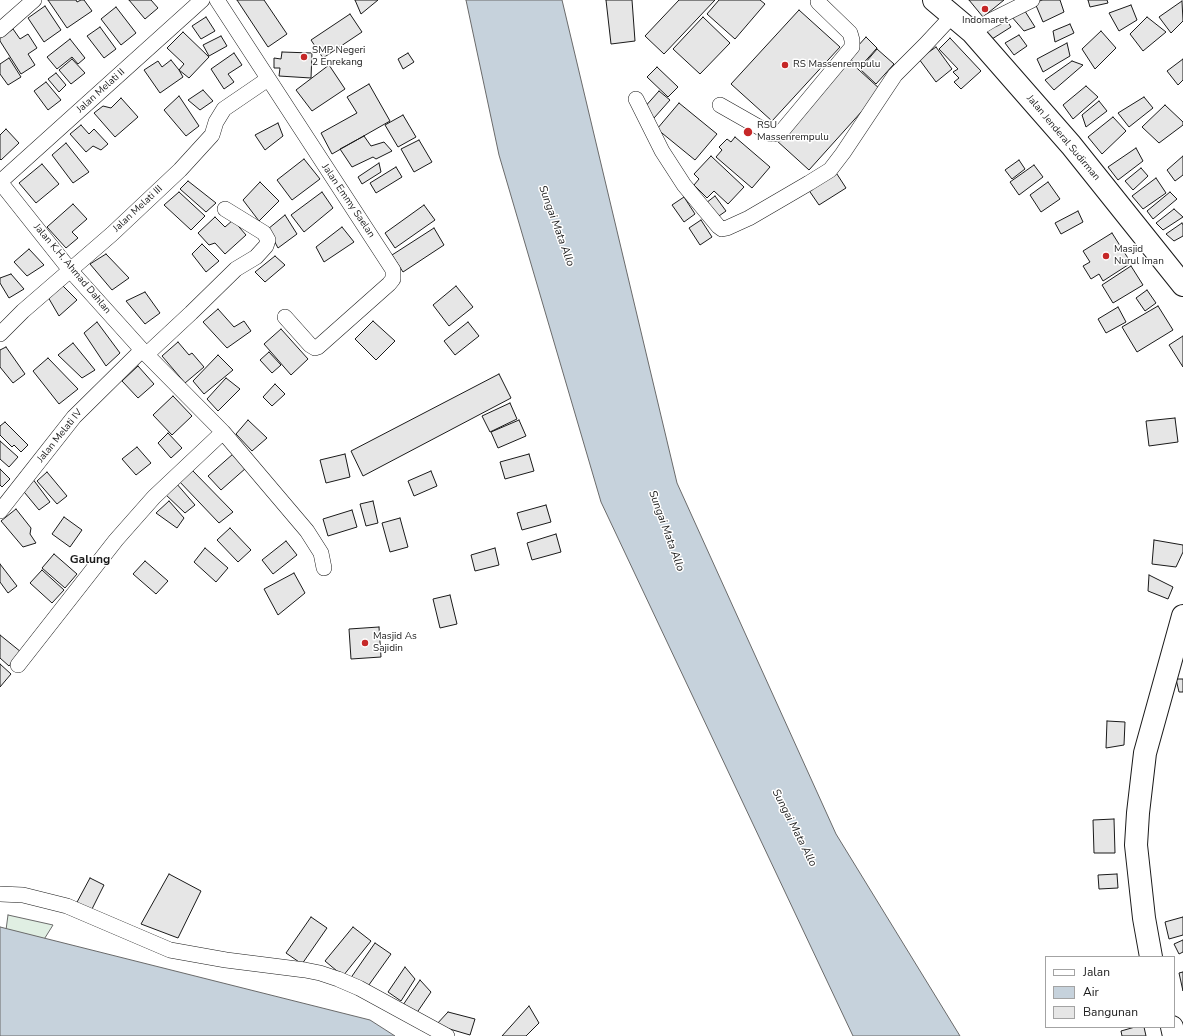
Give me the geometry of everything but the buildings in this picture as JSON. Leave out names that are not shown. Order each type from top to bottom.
[{"type":"highway","name":"Jalan Jenderal Sudirman","points":[[934,0],[972,32],[1071,145],[1183,285]]},
{"type":"highway","points":[[1151,956],[1144,918],[1136,845],[1138,812],[1145,753],[1183,616]]},
{"type":"street","points":[[0,30],[34,0]]},
{"type":"street","name":"Jalan Melati II","points":[[0,182],[202,0]]},
{"type":"street","name":"Jalan Emmy Saelan","points":[[217,0],[393,270],[393,279],[389,284],[318,347],[315,348],[310,345],[285,317]]},
{"type":"street","points":[[972,32],[1032,0]]},
{"type":"street","points":[[720,105],[771,134],[776,134],[782,130],[852,47],[850,33],[821,1]]},
{"type":"street","points":[[636,99],[662,151],[684,185],[718,226],[722,229],[727,228],[749,218],[809,184],[830,170],[896,75],[952,16]]},
{"type":"street","name":"Jalan Melati III","points":[[0,334],[23,311],[112,234],[186,165],[212,135],[216,122],[224,109],[268,78]]},
{"type":"street","name":"Jalan K.H. Ahmad Dahlan","points":[[0,182],[70,270],[144,352],[224,432],[307,531],[321,552],[324,568]]},
{"type":"street","name":"Jalan Melati IV","points":[[0,511],[74,417],[144,352],[191,313],[236,269],[256,257],[266,246],[268,240],[264,233],[225,209]]},
{"type":"street","points":[[18,665],[116,540],[154,497],[224,432]]},
{"type":"street","points":[[0,894],[24,895],[68,906],[170,950],[226,960],[305,970],[332,977],[373,996],[447,1036]]},
{"type":"green space","points":[[8,915],[53,925],[43,941],[6,930]]},
{"type":"water","name":"Sungai Mata Allo","points":[[466,0],[562,0],[677,483],[836,834],[960,1036],[853,1036],[601,502],[499,155]]},
{"type":"water","points":[[0,927],[370,1020],[395,1036],[0,1036]]},
{"type":"place","name":"Indomaret","points":[[985,9]]},
{"type":"place","name":"SMP Negeri 2 Enrekang","points":[[304,57]]},
{"type":"place","name":"RS Massenrempulu","points":[[785,65]]},
{"type":"place","name":"RSU Massenrempulu","points":[[748,132]]},
{"type":"place","name":"Masjid Nurul Iman","points":[[1106,256]]},
{"type":"place","name":"Masjid As Sajidin","points":[[365,643]]},
{"type":"district","name":"Galung","points":[[90,560]]}]
